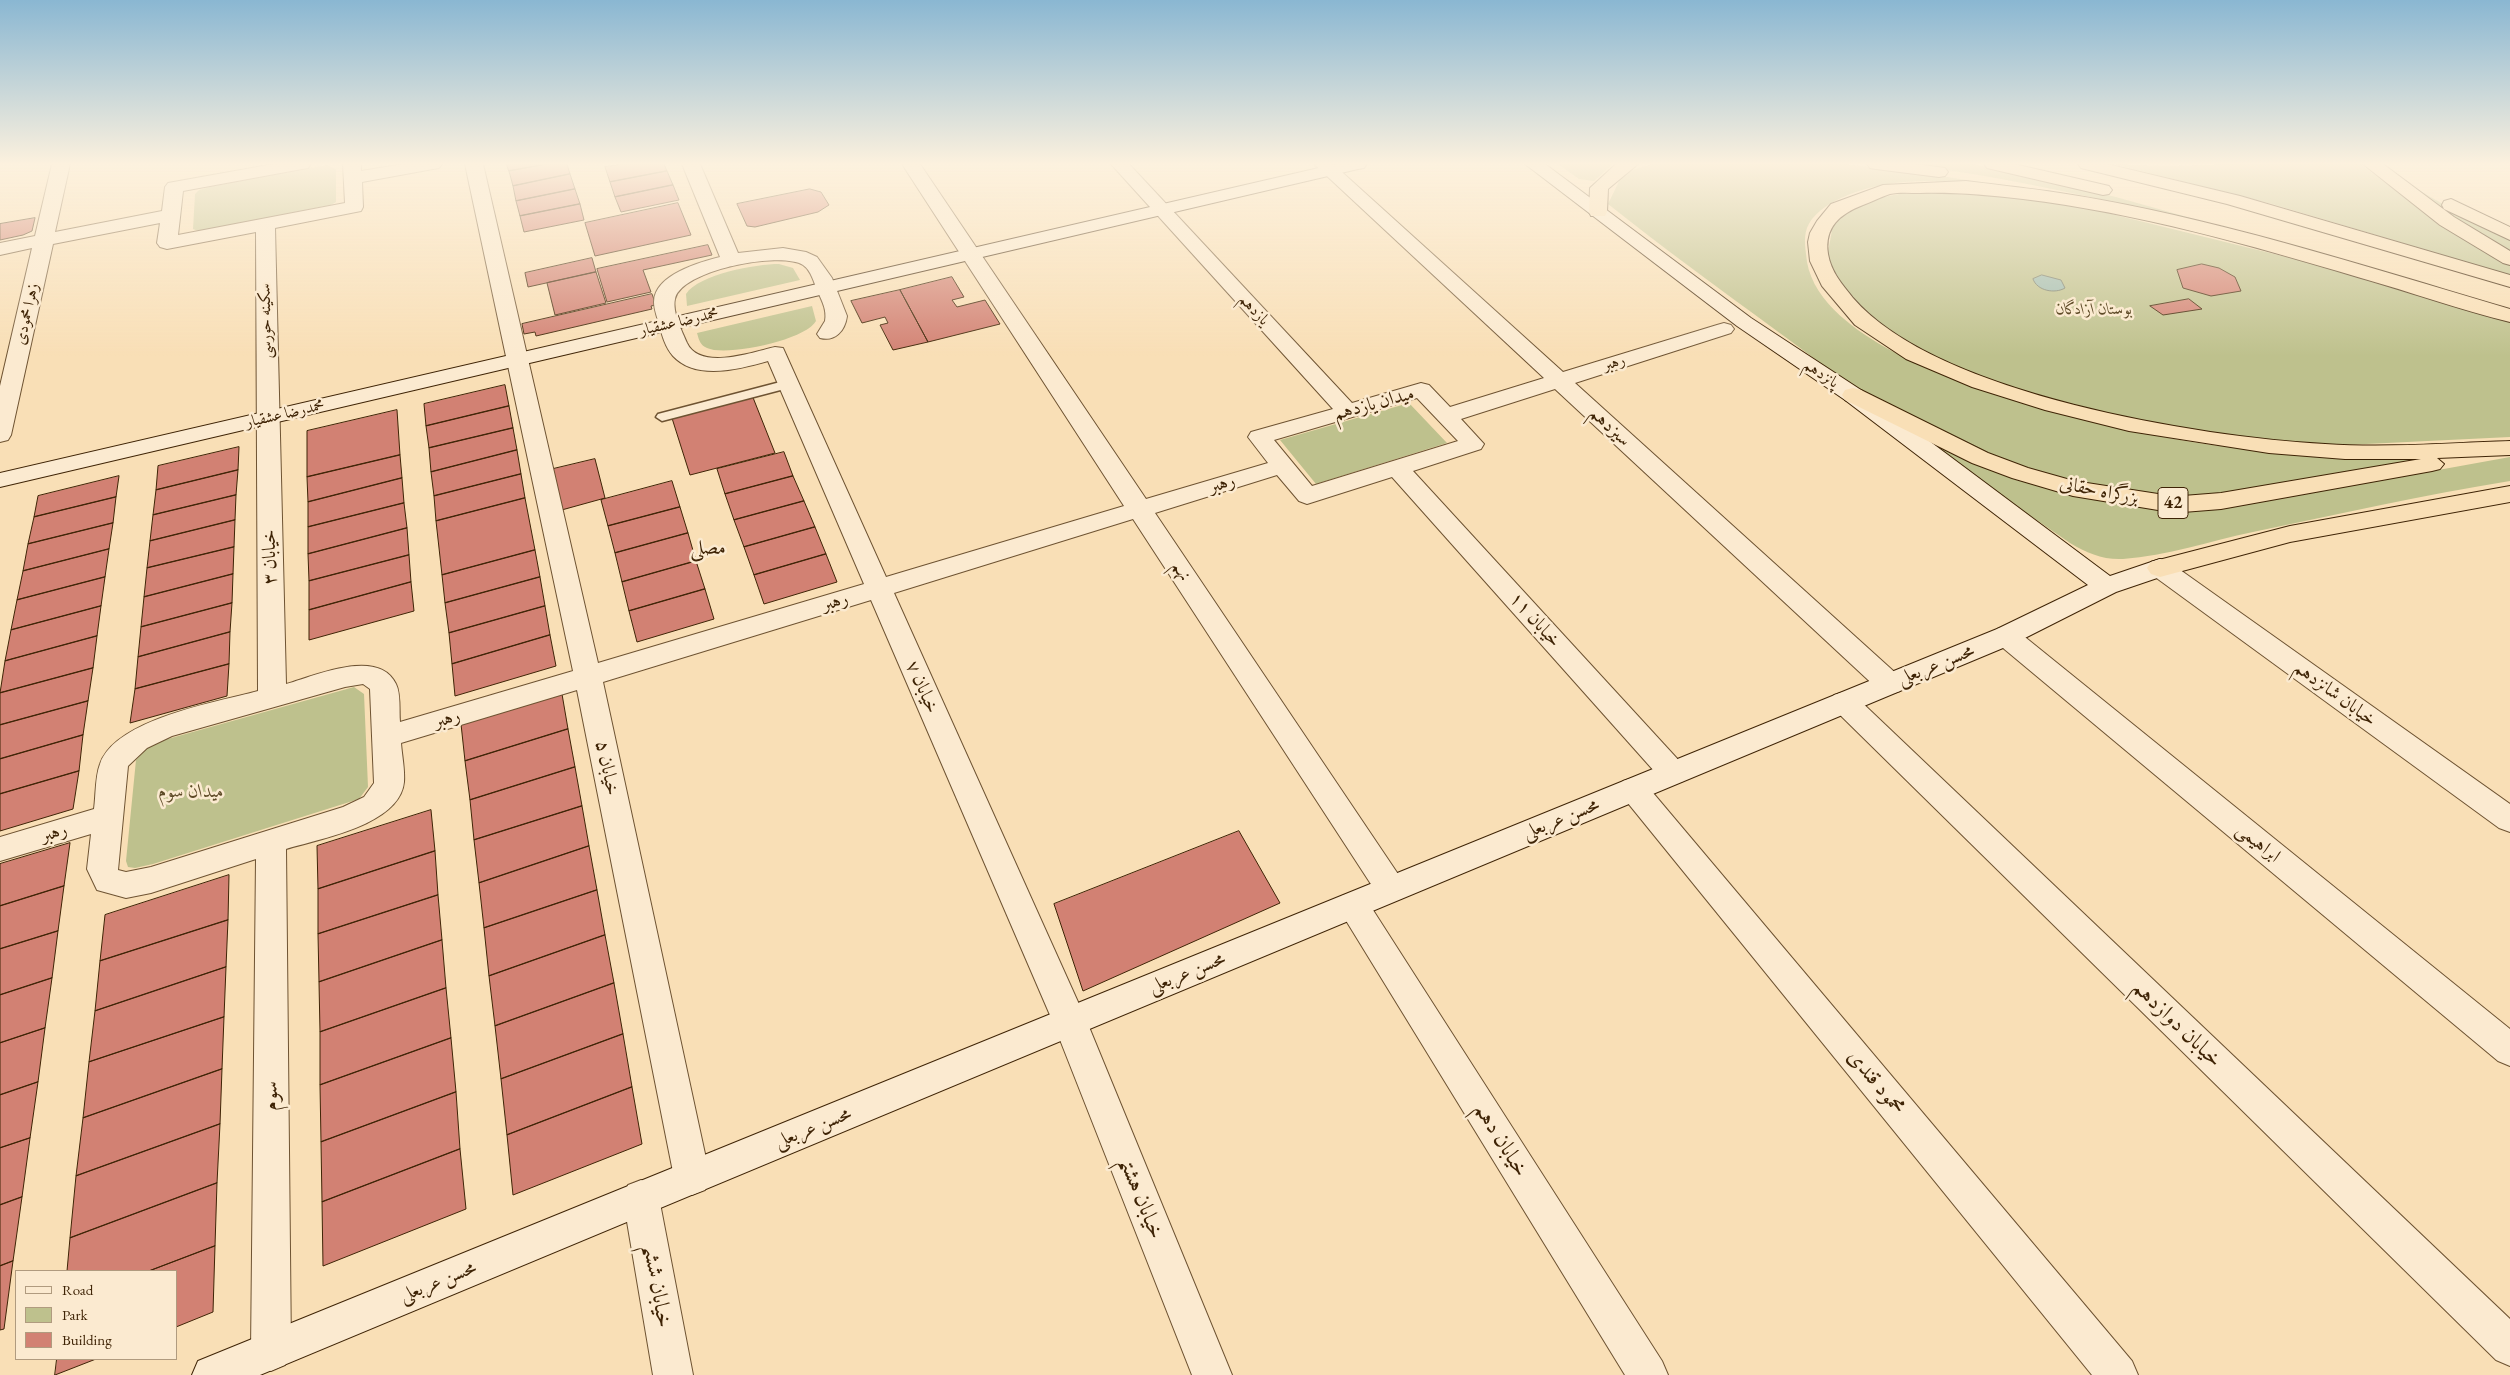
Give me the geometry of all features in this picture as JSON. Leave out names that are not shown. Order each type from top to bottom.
[{"type":"highway","points":[[1820,228],[1816,243],[1821,265],[1830,286],[1852,310],[1880,333],[1941,367],[1995,388],[2082,414],[2153,428],[2323,451],[2510,448]]},
{"type":"highway","points":[[2198,228],[2322,260],[2510,316]]},
{"type":"highway","points":[[2246,228],[2323,250],[2510,312]]},
{"type":"highway","points":[[2331,228],[2510,281]]},
{"type":"highway","points":[[2459,228],[2510,259]]},
{"type":"highway","points":[[2498,228],[2510,234]]},
{"type":"highway","name":"بزرگراه حقانی","points":[[1853,395],[1980,458],[2020,473],[2089,491],[2158,502],[2183,504],[2221,501],[2510,452]]},
{"type":"highway","points":[[2160,568],[2219,550],[2358,518],[2510,494]]},
{"type":"street","name":"زهرا محمودی","points":[[0,435],[46,228]]},
{"type":"street","points":[[0,250],[106,228]]},
{"type":"street","points":[[169,228],[167,243],[244,228]]},
{"type":"street","name":"سکینه حورسی","points":[[265,228],[267,418]]},
{"type":"street","name":"خیابان ۵","points":[[488,228],[588,677],[692,1177]]},
{"type":"street","points":[[718,228],[732,262]]},
{"type":"street","name":"نهم","points":[[954,228],[1391,889]]},
{"type":"street","name":"محمدرضا عشقیار","points":[[0,480],[1082,228]]},
{"type":"street","name":"یازدهم","points":[[1177,228],[1347,410]]},
{"type":"street","name":"سیزدهم","points":[[1394,228],[1890,684]]},
{"type":"street","name":"پانزدهم","points":[[1619,228],[1744,322],[1853,395],[2107,586]]},
{"type":"street","points":[[670,324],[664,301],[670,287],[690,273],[774,254],[796,255],[804,257],[815,265],[838,315],[833,327],[827,334]]},
{"type":"street","name":"خیابان ۷","points":[[670,324],[679,351],[688,358],[701,362],[728,363],[775,353],[1070,1022]]},
{"type":"street","name":"رهبر","points":[[1446,416],[1724,329]]},
{"type":"street","name":"میدان یازدهم","points":[[1421,390],[1446,416],[1472,444],[1307,496],[1259,437],[1421,390]]},
{"type":"street","name":"خیابان ۳","points":[[267,418],[272,697]]},
{"type":"street","name":"رهبر","points":[[387,737],[1282,466]]},
{"type":"street","name":"خیابان ۱۱","points":[[1397,468],[1673,773]]},
{"type":"street","name":"محسن عربعلی","points":[[224,1373],[270,1351],[2006,636],[2107,586],[2160,568]]},
{"type":"street","name":"خیابان شانزدهم","points":[[2160,568],[2510,820]]},
{"type":"street","name":"ابراهیمی","points":[[2006,636],[2510,1050]]},
{"type":"street","points":[[354,674],[371,675],[377,678],[384,686],[387,737],[390,783],[383,797],[360,814],[150,880],[126,885],[115,884],[108,881],[102,869],[114,764],[120,755],[137,740],[163,728],[354,674]]},
{"type":"street","name":"خیابان دوازدهم","points":[[1844,702],[2510,1346]]},
{"type":"street","name":"محمود قندی","points":[[1634,789],[2118,1375]]},
{"type":"street","name":"رهبر","points":[[0,849],[108,817]]},
{"type":"street","name":"سوم","points":[[270,1351],[271,842]]},
{"type":"street","name":"خیابان دهم","points":[[1353,905],[1648,1375]]},
{"type":"street","name":"خیابان هشتم","points":[[1070,1022],[1212,1375]]},
{"type":"street","name":"خیابان ششم","points":[[641,1198],[673,1375]]},
{"type":"lane","points":[[662,417],[788,384]]},
{"type":"green space","points":[[193,228],[212,228],[198,231]]},
{"type":"green space","points":[[1640,228],[1807,228],[1805,245],[1811,277],[1828,303],[1852,326],[1879,344],[1947,377],[2024,403],[2123,429],[2214,445],[2361,456],[2439,458],[2201,497],[2160,495],[2117,489],[2075,481],[2032,469],[1951,439],[1876,400],[1825,367]]},
{"type":"green space","name":"بوستان آزادگان","points":[[1832,228],[2169,228],[2319,265],[2510,321],[2510,437],[2325,446],[2195,431],[2074,407],[1999,384],[1928,355],[1879,324],[1847,295],[1827,257]]},
{"type":"green space","points":[[2353,228],[2451,228],[2510,262],[2510,275]]},
{"type":"green space","points":[[2467,228],[2490,228],[2510,238],[2510,256]]},
{"type":"green space","points":[[779,264],[793,268],[800,280],[687,306],[686,294],[703,281],[743,268]]},
{"type":"green space","points":[[812,306],[816,321],[809,328],[765,345],[717,350],[703,345],[697,333]]},
{"type":"green space","points":[[1409,403],[1447,443],[1316,484],[1280,440]]},
{"type":"green space","points":[[1882,414],[1958,456],[2016,480],[2094,499],[2148,508],[2181,510],[2267,501],[2510,457],[2510,481],[2446,492],[2253,532],[2156,555],[2123,559],[2109,558],[2089,553],[2070,543]]},
{"type":"green space","name":"میدان سوم","points":[[354,687],[364,694],[368,787],[359,799],[153,864],[135,868],[128,867],[126,861],[136,760],[148,747],[164,740]]},
{"type":"water","points":[[2042,275],[2061,280],[2065,288],[2056,291],[2042,289],[2033,279]]},
{"type":"building","points":[[0,228],[33,228],[32,231],[23,235],[0,240]]},
{"type":"building","points":[[523,228],[543,228],[524,232]]},
{"type":"building","points":[[587,228],[688,228],[691,235],[595,256]]},
{"type":"building","points":[[708,245],[712,255],[643,270],[651,292],[607,302],[597,269]]},
{"type":"building","points":[[592,258],[596,272],[528,287],[525,273]]},
{"type":"building","points":[[2202,264],[2219,268],[2235,277],[2241,291],[2211,296],[2183,288],[2177,270]]},
{"type":"building","points":[[596,272],[606,303],[555,315],[547,283]]},
{"type":"building","points":[[952,277],[964,297],[952,300],[957,307],[985,300],[1000,324],[928,342],[900,290]]},
{"type":"building","points":[[900,290],[928,342],[893,350],[880,325],[888,323],[885,317],[862,323],[851,301]]},
{"type":"building","points":[[652,294],[656,305],[651,306],[652,309],[536,336],[535,332],[524,334],[522,324]]},
{"type":"building","points":[[2189,299],[2202,309],[2163,315],[2150,306]]},
{"type":"building","points":[[505,385],[509,406],[426,426],[424,404]]},
{"type":"building","points":[[752,395],[775,453],[690,475],[671,415]]},
{"type":"building","points":[[509,406],[513,428],[429,448],[426,426]]},
{"type":"building","points":[[397,410],[400,455],[307,477],[307,431]]},
{"type":"building","points":[[513,428],[517,450],[431,472],[429,448]]},
{"type":"building","points":[[239,447],[238,470],[156,490],[158,466]]},
{"type":"building","points":[[517,450],[521,474],[434,496],[431,472]]},
{"type":"building","points":[[784,452],[793,476],[725,494],[717,469]]},
{"type":"building","points":[[400,455],[402,478],[308,502],[307,477]]},
{"type":"building","points":[[595,459],[605,498],[558,511],[549,470]]},
{"type":"building","points":[[238,470],[236,495],[153,515],[156,490]]},
{"type":"building","points":[[521,474],[525,498],[436,521],[434,496]]},
{"type":"building","points":[[119,476],[116,497],[34,517],[38,496]]},
{"type":"building","points":[[793,476],[804,501],[734,520],[725,494]]},
{"type":"building","points":[[402,478],[404,503],[308,527],[308,502]]},
{"type":"building","points":[[672,481],[680,507],[608,526],[601,500]]},
{"type":"building","points":[[236,495],[235,520],[150,541],[153,515]]},
{"type":"building","points":[[116,497],[113,523],[28,544],[34,517]]},
{"type":"building","points":[[525,498],[535,550],[442,575],[436,521]]},
{"type":"building","points":[[804,501],[815,527],[744,547],[734,520]]},
{"type":"building","points":[[404,503],[407,528],[308,554],[308,527]]},
{"type":"building","points":[[680,507],[688,533],[615,553],[608,526]]},
{"type":"building","points":[[235,520],[234,547],[147,568],[150,541]]},
{"type":"building","points":[[113,523],[109,549],[23,571],[28,544]]},
{"type":"building","points":[[815,527],[826,554],[754,575],[744,547]]},
{"type":"building","points":[[407,528],[409,555],[309,581],[308,554]]},
{"type":"building","points":[[688,533],[696,561],[622,582],[615,553]]},
{"type":"building","points":[[234,547],[233,574],[144,597],[147,568]]},
{"type":"building","points":[[109,549],[105,577],[17,600],[23,571]]},
{"type":"building","points":[[535,550],[540,577],[445,603],[442,575]]},
{"type":"building","points":[[826,554],[837,582],[764,604],[754,575]]},
{"type":"building","points":[[409,555],[411,582],[309,610],[309,581]]},
{"type":"building","points":[[696,561],[705,589],[629,611],[622,582]]},
{"type":"building","points":[[233,574],[232,603],[141,627],[144,597]]},
{"type":"building","points":[[105,577],[101,606],[11,630],[17,600]]},
{"type":"building","points":[[540,577],[545,606],[449,633],[445,603]]},
{"type":"building","points":[[411,582],[414,611],[309,640],[309,610]]},
{"type":"building","points":[[705,589],[714,619],[637,642],[629,611]]},
{"type":"building","points":[[232,603],[230,632],[138,657],[141,627]]},
{"type":"building","points":[[101,606],[97,636],[5,661],[11,630]]},
{"type":"building","points":[[545,606],[550,635],[452,664],[449,633]]},
{"type":"building","points":[[230,632],[229,664],[135,689],[138,657]]},
{"type":"building","points":[[550,635],[556,666],[455,696],[452,664]]},
{"type":"building","points":[[97,636],[93,668],[0,693],[5,661]]},
{"type":"building","points":[[229,664],[227,696],[130,723],[135,689]]},
{"type":"building","points":[[93,668],[88,701],[0,725],[0,693]]},
{"type":"building","points":[[562,694],[568,729],[465,761],[461,724]]},
{"type":"building","points":[[88,701],[83,735],[0,759],[0,725]]},
{"type":"building","points":[[568,729],[575,767],[470,800],[465,761]]},
{"type":"building","points":[[83,735],[79,771],[0,794],[0,759]]},
{"type":"building","points":[[575,767],[582,806],[474,840],[470,800]]},
{"type":"building","points":[[79,771],[73,809],[0,831],[0,794]]},
{"type":"building","points":[[582,806],[589,846],[479,883],[474,840]]},
{"type":"building","points":[[431,810],[435,851],[318,889],[317,846]]},
{"type":"building","points":[[1239,831],[1280,903],[1083,991],[1054,904]]},
{"type":"building","points":[[70,843],[64,886],[0,906],[0,864]]},
{"type":"building","points":[[589,846],[597,890],[484,928],[479,883]]},
{"type":"building","points":[[435,851],[438,895],[318,934],[318,889]]},
{"type":"building","points":[[229,875],[228,920],[100,961],[105,915]]},
{"type":"building","points":[[64,886],[58,931],[0,949],[0,906]]},
{"type":"building","points":[[597,890],[605,935],[489,976],[484,928]]},
{"type":"building","points":[[438,895],[442,940],[319,982],[318,934]]},
{"type":"building","points":[[228,920],[226,967],[95,1011],[100,961]]},
{"type":"building","points":[[58,931],[52,978],[0,995],[0,949]]},
{"type":"building","points":[[605,935],[614,983],[495,1026],[489,976]]},
{"type":"building","points":[[442,940],[446,988],[320,1032],[319,982]]},
{"type":"building","points":[[226,967],[224,1017],[89,1062],[95,1011]]},
{"type":"building","points":[[52,978],[45,1028],[0,1043],[0,995]]},
{"type":"building","points":[[614,983],[623,1034],[501,1079],[495,1026]]},
{"type":"building","points":[[446,988],[451,1038],[320,1085],[320,1032]]},
{"type":"building","points":[[224,1017],[222,1069],[83,1118],[89,1062]]},
{"type":"building","points":[[45,1028],[38,1082],[0,1095],[0,1043]]},
{"type":"building","points":[[623,1034],[632,1087],[507,1135],[501,1079]]},
{"type":"building","points":[[451,1038],[456,1092],[321,1142],[320,1085]]},
{"type":"building","points":[[222,1069],[220,1124],[76,1176],[83,1118]]},
{"type":"building","points":[[38,1082],[30,1138],[0,1148],[0,1095]]},
{"type":"building","points":[[632,1087],[642,1144],[513,1195],[507,1135]]},
{"type":"building","points":[[456,1092],[460,1149],[322,1202],[321,1142]]},
{"type":"building","points":[[220,1124],[217,1183],[70,1238],[76,1176]]},
{"type":"building","points":[[30,1138],[22,1197],[0,1205],[0,1148]]},
{"type":"building","points":[[460,1149],[466,1209],[323,1266],[322,1202]]},
{"type":"building","points":[[217,1183],[215,1246],[152,1270],[67,1270],[70,1238]]},
{"type":"building","points":[[22,1197],[13,1261],[0,1266],[0,1205]]},
{"type":"building","points":[[215,1246],[213,1312],[178,1326],[178,1270],[152,1270]]},
{"type":"building","points":[[13,1261],[4,1329],[0,1330],[0,1266]]},
{"type":"building","points":[[57,1360],[93,1360],[55,1375]]},
{"type":"district","name":"مصلی","points":[[708,549]]}]
